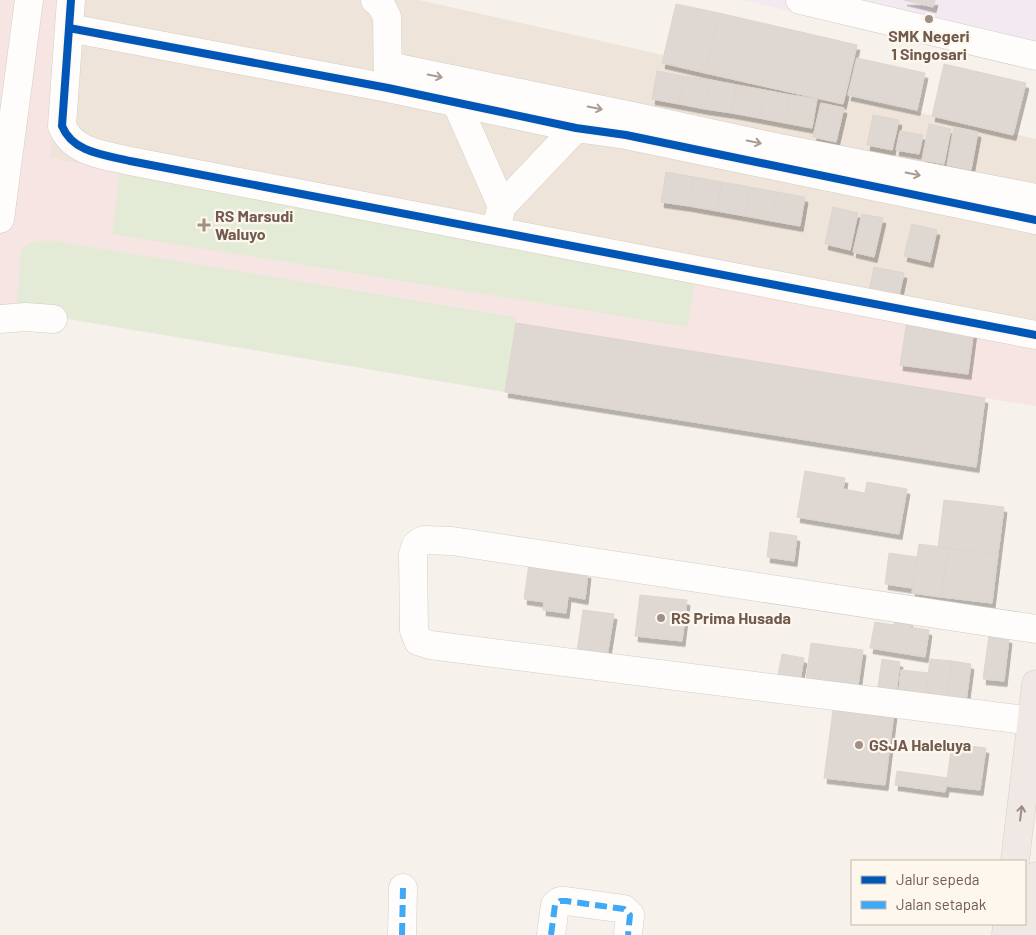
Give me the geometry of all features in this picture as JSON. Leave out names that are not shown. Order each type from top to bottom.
[{"type":"highway","points":[[1015,860],[1036,684]]},
{"type":"highway","points":[[1030,935],[1036,876]]},
{"type":"street","points":[[0,219],[29,0]]},
{"type":"street","points":[[71,0],[62,126],[71,141],[89,152],[130,162],[498,218],[1036,335]]},
{"type":"street","points":[[374,0],[380,5],[387,17],[388,77]]},
{"type":"street","points":[[800,0],[1036,56]]},
{"type":"street","points":[[69,28],[388,77],[629,125],[751,162],[817,165],[1026,208]]},
{"type":"street","points":[[388,77],[456,102],[576,128],[629,125]]},
{"type":"street","points":[[456,102],[498,218]]},
{"type":"street","points":[[498,218],[576,128]]},
{"type":"street","points":[[0,319],[26,317],[53,319]]},
{"type":"street","points":[[1032,721],[424,644],[418,641],[414,630],[412,584],[414,549],[423,540],[452,541],[1036,630]]},
{"type":"street","points":[[402,935],[404,888]]},
{"type":"street","points":[[551,935],[555,905],[566,901],[624,909],[630,915],[628,935]]},
{"type":"shaded area","name":"RS Marsudi Waluyo","points":[[0,0],[61,0],[50,158],[1036,343],[1036,406],[516,323],[505,392],[33,313],[0,315]]},
{"type":"shaded area","points":[[61,0],[419,0],[1036,139],[1036,343],[50,158]]},
{"type":"shaded area","name":"SMK Negeri 1 Singosari","points":[[744,0],[1036,0],[1036,65],[901,38]]},
{"type":"green space","points":[[120,171],[696,279],[687,327],[112,234]]},
{"type":"green space","points":[[48,240],[515,317],[516,323],[505,392],[33,313],[16,314],[21,250],[30,243]]},
{"type":"building","points":[[904,0],[935,0],[933,7]]},
{"type":"building","points":[[676,4],[719,13],[705,73],[662,63]]},
{"type":"building","points":[[719,13],[857,45],[843,104],[705,73]]},
{"type":"building","points":[[857,58],[925,73],[917,110],[848,95]]},
{"type":"building","points":[[944,64],[1026,83],[1013,135],[932,116]]},
{"type":"building","points":[[657,71],[684,76],[679,104],[652,99]]},
{"type":"building","points":[[684,76],[710,80],[705,109],[679,104]]},
{"type":"building","points":[[710,80],[737,85],[732,113],[705,109]]},
{"type":"building","points":[[737,85],[764,90],[759,118],[732,113]]},
{"type":"building","points":[[764,90],[790,95],[785,123],[759,118]]},
{"type":"building","points":[[790,95],[817,99],[812,128],[785,123]]},
{"type":"building","points":[[821,103],[844,108],[836,142],[813,137]]},
{"type":"building","points":[[873,115],[899,120],[892,150],[867,145]]},
{"type":"building","points":[[929,124],[951,129],[944,164],[922,160]]},
{"type":"building","points":[[954,127],[978,132],[971,170],[947,165]]},
{"type":"building","points":[[900,131],[923,135],[919,154],[896,150]]},
{"type":"building","points":[[666,172],[694,177],[689,206],[661,202]]},
{"type":"building","points":[[694,177],[722,182],[717,211],[689,206]]},
{"type":"building","points":[[722,182],[750,187],[745,216],[717,211]]},
{"type":"building","points":[[750,187],[777,192],[772,221],[745,216]]},
{"type":"building","points":[[777,192],[805,197],[800,226],[772,221]]},
{"type":"building","points":[[833,207],[858,213],[850,250],[825,244]]},
{"type":"building","points":[[862,214],[883,218],[874,257],[853,252]]},
{"type":"building","points":[[912,224],[937,230],[930,262],[904,256]]},
{"type":"building","points":[[874,267],[904,273],[897,305],[867,300]]},
{"type":"building","points":[[907,320],[974,329],[968,374],[900,365]]},
{"type":"building","points":[[516,323],[985,398],[976,467],[505,392]]},
{"type":"building","points":[[805,471],[845,478],[843,489],[865,493],[867,482],[907,489],[899,534],[797,517]]},
{"type":"building","points":[[944,500],[1004,507],[998,554],[938,547]]},
{"type":"building","points":[[770,532],[797,536],[794,561],[767,557]]},
{"type":"building","points":[[919,544],[948,548],[941,597],[912,593]]},
{"type":"building","points":[[948,548],[998,554],[992,603],[941,597]]},
{"type":"building","points":[[889,553],[917,557],[912,588],[885,584]]},
{"type":"building","points":[[529,564],[588,573],[585,599],[568,596],[566,613],[543,610],[544,602],[524,599]]},
{"type":"building","name":"RS Prima Husada","points":[[640,595],[687,600],[682,641],[635,636]]},
{"type":"building","points":[[583,610],[614,614],[606,663],[576,658]]},
{"type":"building","points":[[895,618],[910,621],[909,627],[929,630],[925,657],[870,648],[875,622],[894,625]]},
{"type":"building","points":[[989,635],[1009,638],[1004,681],[983,679]]},
{"type":"building","points":[[811,643],[863,650],[858,686],[806,679]]},
{"type":"building","points":[[782,654],[804,658],[800,680],[778,675]]},
{"type":"building","points":[[882,659],[900,662],[895,702],[876,700]]},
{"type":"building","points":[[930,659],[952,661],[946,707],[925,704]]},
{"type":"building","points":[[952,661],[971,664],[965,709],[946,707]]},
{"type":"building","points":[[901,670],[929,673],[925,704],[898,701]]},
{"type":"building","name":"GSJA Haleluya","points":[[834,703],[894,712],[885,785],[824,778]]},
{"type":"building","points":[[952,744],[986,748],[980,790],[946,786]]},
{"type":"building","points":[[897,771],[948,778],[945,792],[895,785]]},
{"type":"marked path","points":[[402,935],[403,888]]},
{"type":"marked path","points":[[551,935],[555,905],[560,901],[624,909],[630,915],[628,935]]},
{"type":"cycle path","points":[[71,0],[62,126],[74,142],[91,151],[130,161],[1036,335]]},
{"type":"cycle path","points":[[69,28],[388,88],[576,128],[626,135],[1036,220]]},
{"type":"place","name":"SMK Negeri 1 Singosari","points":[[929,19]]},
{"type":"place","name":"RS Marsudi Waluyo","points":[[204,225]]},
{"type":"place","name":"RS Prima Husada","points":[[661,618]]},
{"type":"place","name":"GSJA Haleluya","points":[[859,745]]}]
